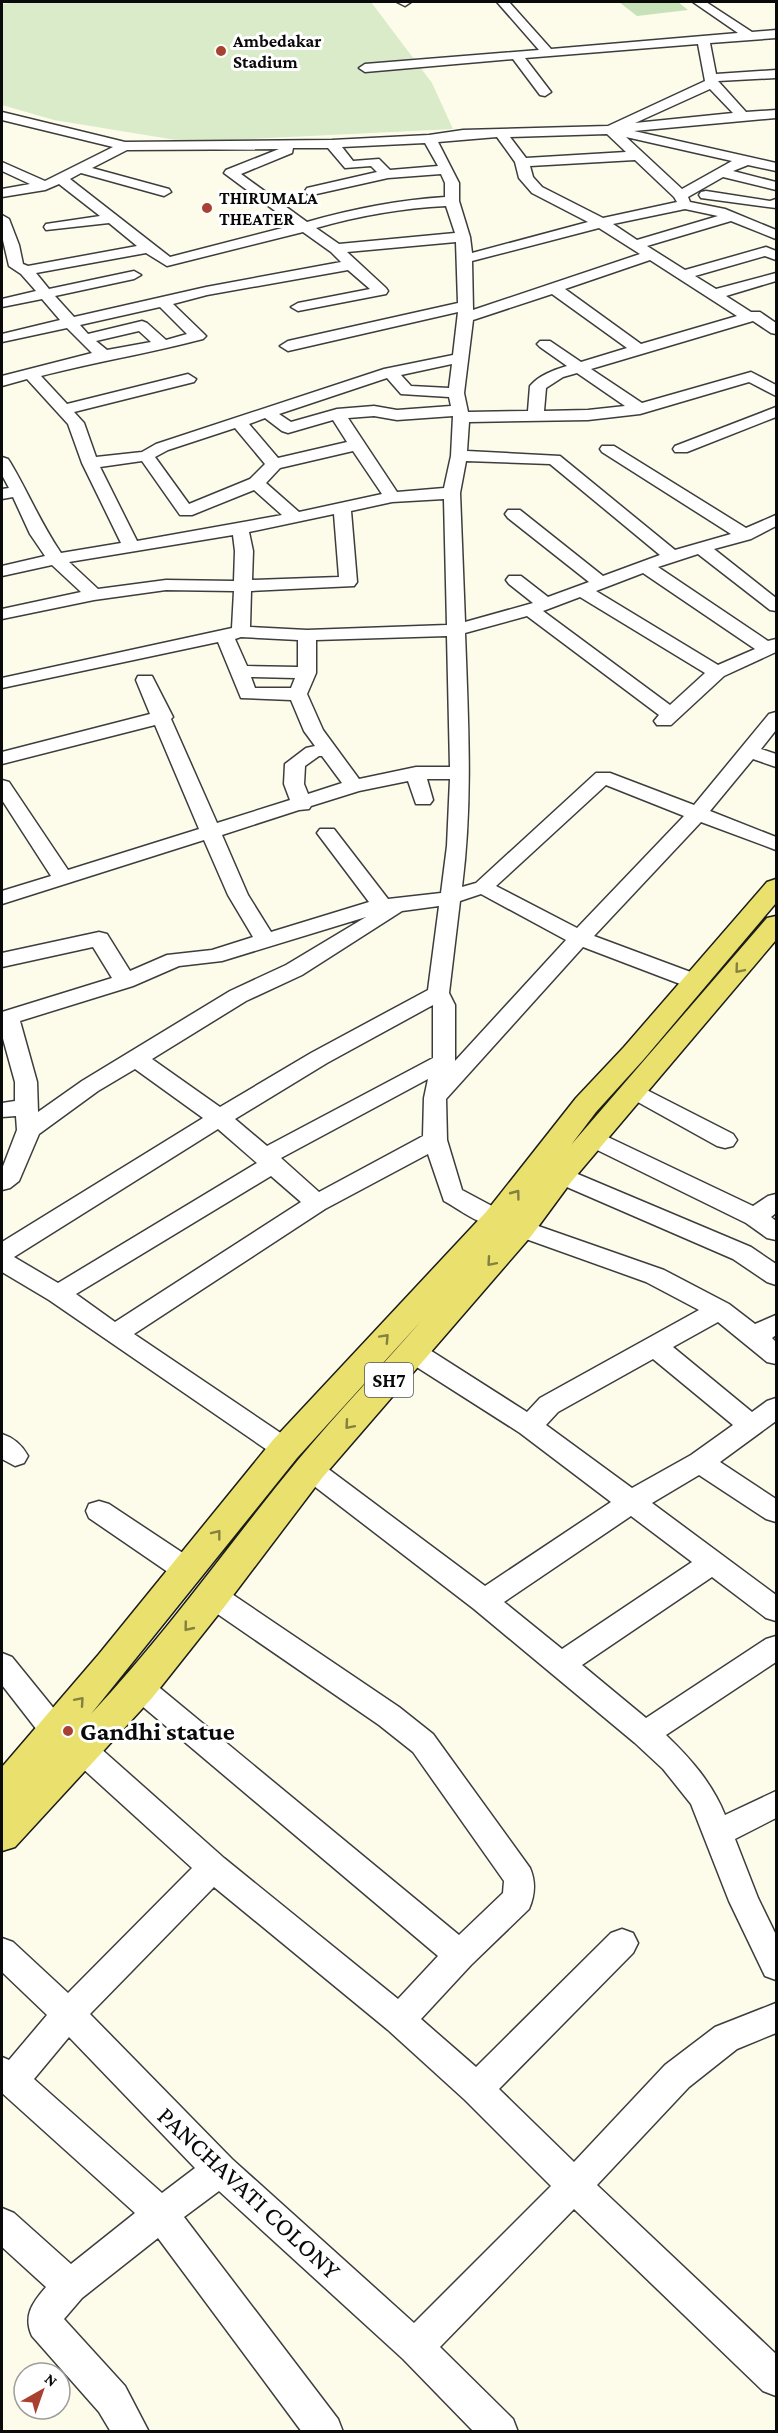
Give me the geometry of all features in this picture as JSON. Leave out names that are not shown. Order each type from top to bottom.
[{"type":"main road","name":"SH7","points":[[2,1793],[67,1739],[139,1687],[213,1596],[310,1469],[413,1352],[509,1223],[586,1106],[777,887]]},
{"type":"main road","name":"SH7","points":[[2,1834],[188,1571],[285,1449],[509,1223],[561,1176],[777,924]]},
{"type":"street","points":[[503,2],[549,54]]},
{"type":"street","points":[[699,2],[751,37]]},
{"type":"street","points":[[364,68],[777,34]]},
{"type":"street","points":[[703,39],[712,80],[743,116]]},
{"type":"street","points":[[517,56],[545,92]]},
{"type":"street","points":[[610,130],[712,80],[777,74]]},
{"type":"street","points":[[2,116],[125,146],[332,144],[429,139],[463,134],[610,130],[777,114]]},
{"type":"street","points":[[610,130],[636,156],[685,197],[777,235]]},
{"type":"street","points":[[610,130],[777,167]]},
{"type":"street","points":[[501,134],[522,162],[526,178],[537,190],[601,222],[683,275],[777,330]]},
{"type":"street","points":[[429,139],[436,147],[452,183],[452,201],[463,237],[466,311],[460,358],[459,456],[452,493],[460,773],[457,846],[438,993],[444,1005],[444,1061],[435,1098],[435,1140],[452,1195],[509,1223],[655,1276],[720,1310],[777,1355]]},
{"type":"street","points":[[298,307],[381,291],[336,249],[231,173],[301,144]]},
{"type":"street","points":[[332,144],[350,165],[374,162],[422,203]]},
{"type":"street","points":[[2,193],[45,186],[125,146]]},
{"type":"street","points":[[522,162],[636,156]]},
{"type":"street","points":[[465,259],[685,197],[724,168],[746,160],[777,156]]},
{"type":"street","points":[[2,166],[45,186]]},
{"type":"street","points":[[78,168],[164,192]]},
{"type":"street","points":[[312,191],[388,174],[447,169]]},
{"type":"street","points":[[720,172],[777,186]]},
{"type":"street","points":[[59,177],[147,248],[206,291]]},
{"type":"street","points":[[685,197],[772,206],[777,203]]},
{"type":"street","points":[[166,262],[308,227],[335,218],[422,203],[452,201]]},
{"type":"street","points":[[635,245],[732,216]]},
{"type":"street","points":[[2,219],[12,245],[15,269],[45,293],[84,339],[104,356]]},
{"type":"street","points":[[51,227],[110,219]]},
{"type":"street","points":[[336,249],[463,237]]},
{"type":"street","points":[[15,269],[147,248]]},
{"type":"street","points":[[683,275],[766,251],[777,256]]},
{"type":"street","points":[[288,346],[466,311],[554,288],[652,255]]},
{"type":"street","points":[[2,338],[206,291],[351,265]]},
{"type":"street","points":[[2,303],[134,275]]},
{"type":"street","points":[[716,294],[777,278]]},
{"type":"street","points":[[554,288],[639,350]]},
{"type":"street","points":[[2,381],[198,336],[163,302]]},
{"type":"street","points":[[536,416],[538,386],[557,374],[777,308]]},
{"type":"street","points":[[84,339],[161,321],[180,339]]},
{"type":"street","points":[[142,326],[163,345]]},
{"type":"street","points":[[120,332],[138,349]]},
{"type":"street","points":[[545,344],[640,410]]},
{"type":"street","points":[[90,463],[146,456],[162,447],[390,372],[460,358]]},
{"type":"street","points":[[390,372],[407,391],[459,407],[536,416],[588,415],[640,410],[777,370]]},
{"type":"street","points":[[31,374],[76,423],[90,463],[131,547]]},
{"type":"street","points":[[751,377],[777,391]]},
{"type":"street","points":[[66,410],[188,379]]},
{"type":"street","points":[[268,413],[288,428],[337,414],[374,411],[397,415],[459,407]]},
{"type":"street","points":[[681,449],[777,412]]},
{"type":"street","points":[[337,414],[392,497]]},
{"type":"street","points":[[238,422],[274,464]]},
{"type":"street","points":[[146,456],[186,511],[256,483],[274,464],[356,445]]},
{"type":"street","points":[[608,449],[745,535]]},
{"type":"street","points":[[459,456],[554,459],[672,556]]},
{"type":"street","points":[[2,462],[10,492],[56,559],[94,596]]},
{"type":"street","points":[[256,483],[296,518]]},
{"type":"street","points":[[2,571],[56,559],[240,529],[392,497],[452,493]]},
{"type":"street","points":[[2,614],[166,585],[241,586],[348,582],[342,508]]},
{"type":"street","points":[[514,514],[600,582]]},
{"type":"street","points":[[2,683],[233,635],[456,630],[538,607],[672,556],[745,535],[777,520]]},
{"type":"street","points":[[240,529],[244,551],[233,635],[240,670],[248,694],[298,694]]},
{"type":"street","points":[[202,534],[244,551]]},
{"type":"street","points":[[701,548],[777,606]]},
{"type":"street","points":[[646,567],[772,647]]},
{"type":"street","points":[[515,579],[538,607],[667,718],[717,672],[772,647]]},
{"type":"street","points":[[581,590],[717,672]]},
{"type":"street","points":[[307,635],[307,673],[298,694],[314,731],[354,786]]},
{"type":"street","points":[[240,670],[307,673]]},
{"type":"street","points":[[145,680],[163,717],[238,895],[265,939]]},
{"type":"street","points":[[2,758],[163,717]]},
{"type":"street","points":[[435,1098],[550,970],[696,815],[777,718]]},
{"type":"street","points":[[302,804],[294,784],[295,764],[313,752],[327,749]]},
{"type":"street","points":[[750,751],[777,761]]},
{"type":"street","points":[[2,898],[354,786],[416,773],[460,773]]},
{"type":"street","points":[[416,773],[423,800]]},
{"type":"street","points":[[2,1182],[10,1175],[29,1130],[26,1082],[5,1019],[125,981],[175,960],[214,956],[265,939],[391,905],[449,898],[483,886],[603,777],[696,815],[777,844]]},
{"type":"street","points":[[2,786],[63,878]]},
{"type":"street","points":[[327,833],[391,905]]},
{"type":"street","points":[[483,886],[581,939],[696,982]]},
{"type":"street","points":[[29,1130],[90,1086],[238,996],[294,970],[391,905]]},
{"type":"street","points":[[2,960],[99,939],[125,981]]},
{"type":"street","points":[[2,1253],[318,1058],[438,993]]},
{"type":"street","points":[[136,1059],[219,1118],[317,1203]]},
{"type":"street","points":[[58,1294],[269,1161],[444,1061]]},
{"type":"street","points":[[635,1091],[725,1140]]},
{"type":"street","points":[[2,1110],[26,1107]]},
{"type":"street","points":[[593,1138],[754,1217],[777,1232]]},
{"type":"street","points":[[115,1335],[317,1203],[435,1140]]},
{"type":"street","points":[[561,1176],[742,1253],[777,1276]]},
{"type":"street","points":[[754,1217],[777,1202]]},
{"type":"street","points":[[2,1261],[58,1294],[285,1449]]},
{"type":"street","points":[[529,1426],[549,1406],[720,1310]]},
{"type":"street","points":[[754,1336],[777,1324]]},
{"type":"street","points":[[655,1346],[750,1425]]},
{"type":"street","points":[[413,1352],[529,1426],[777,1610]]},
{"type":"street","points":[[484,1601],[631,1502],[700,1462],[777,1408]]},
{"type":"street","points":[[700,1462],[777,1512]]},
{"type":"street","points":[[310,1469],[484,1601],[562,1664],[673,1760],[703,1797],[744,1901],[777,1966]]},
{"type":"street","points":[[99,1511],[188,1571]]},
{"type":"street","points":[[562,1664],[712,1562]]},
{"type":"street","points":[[213,1596],[389,1716],[423,1743],[519,1878],[518,1899],[460,1955],[399,2020]]},
{"type":"street","points":[[645,1734],[777,1647]]},
{"type":"street","points":[[2,1665],[67,1739],[213,1868],[399,2020],[477,2089],[574,2186],[777,2378]]},
{"type":"street","points":[[139,1687],[460,1955]]},
{"type":"street","points":[[717,1833],[777,1804]]},
{"type":"street","points":[[213,1868],[7,2076],[161,2214],[325,2432]]},
{"type":"street","points":[[477,2089],[622,1943]]},
{"type":"street","name":"PANCHAVATI COLONY","points":[[2,1952],[68,2014],[220,2170],[415,2347],[500,2432]]},
{"type":"street","points":[[415,2347],[574,2186],[677,2076],[726,2038],[777,2018]]},
{"type":"street","points":[[131,2432],[112,2399],[44,2324],[46,2313],[70,2286],[220,2170]]},
{"type":"street","points":[[2,2225],[70,2286]]},
{"type":"green space","points":[[20,2],[371,2],[432,83],[453,129],[230,140],[176,140],[54,120],[2,105],[2,4]]},
{"type":"green space","points":[[619,2],[678,2],[688,10],[637,16]]},
{"type":"place","name":"Ambedakar Stadium","points":[[221,51]]},
{"type":"place","name":"THIRUMALA THEATER","points":[[207,208]]},
{"type":"place","name":"Gandhi statue","points":[[68,1731]]}]
